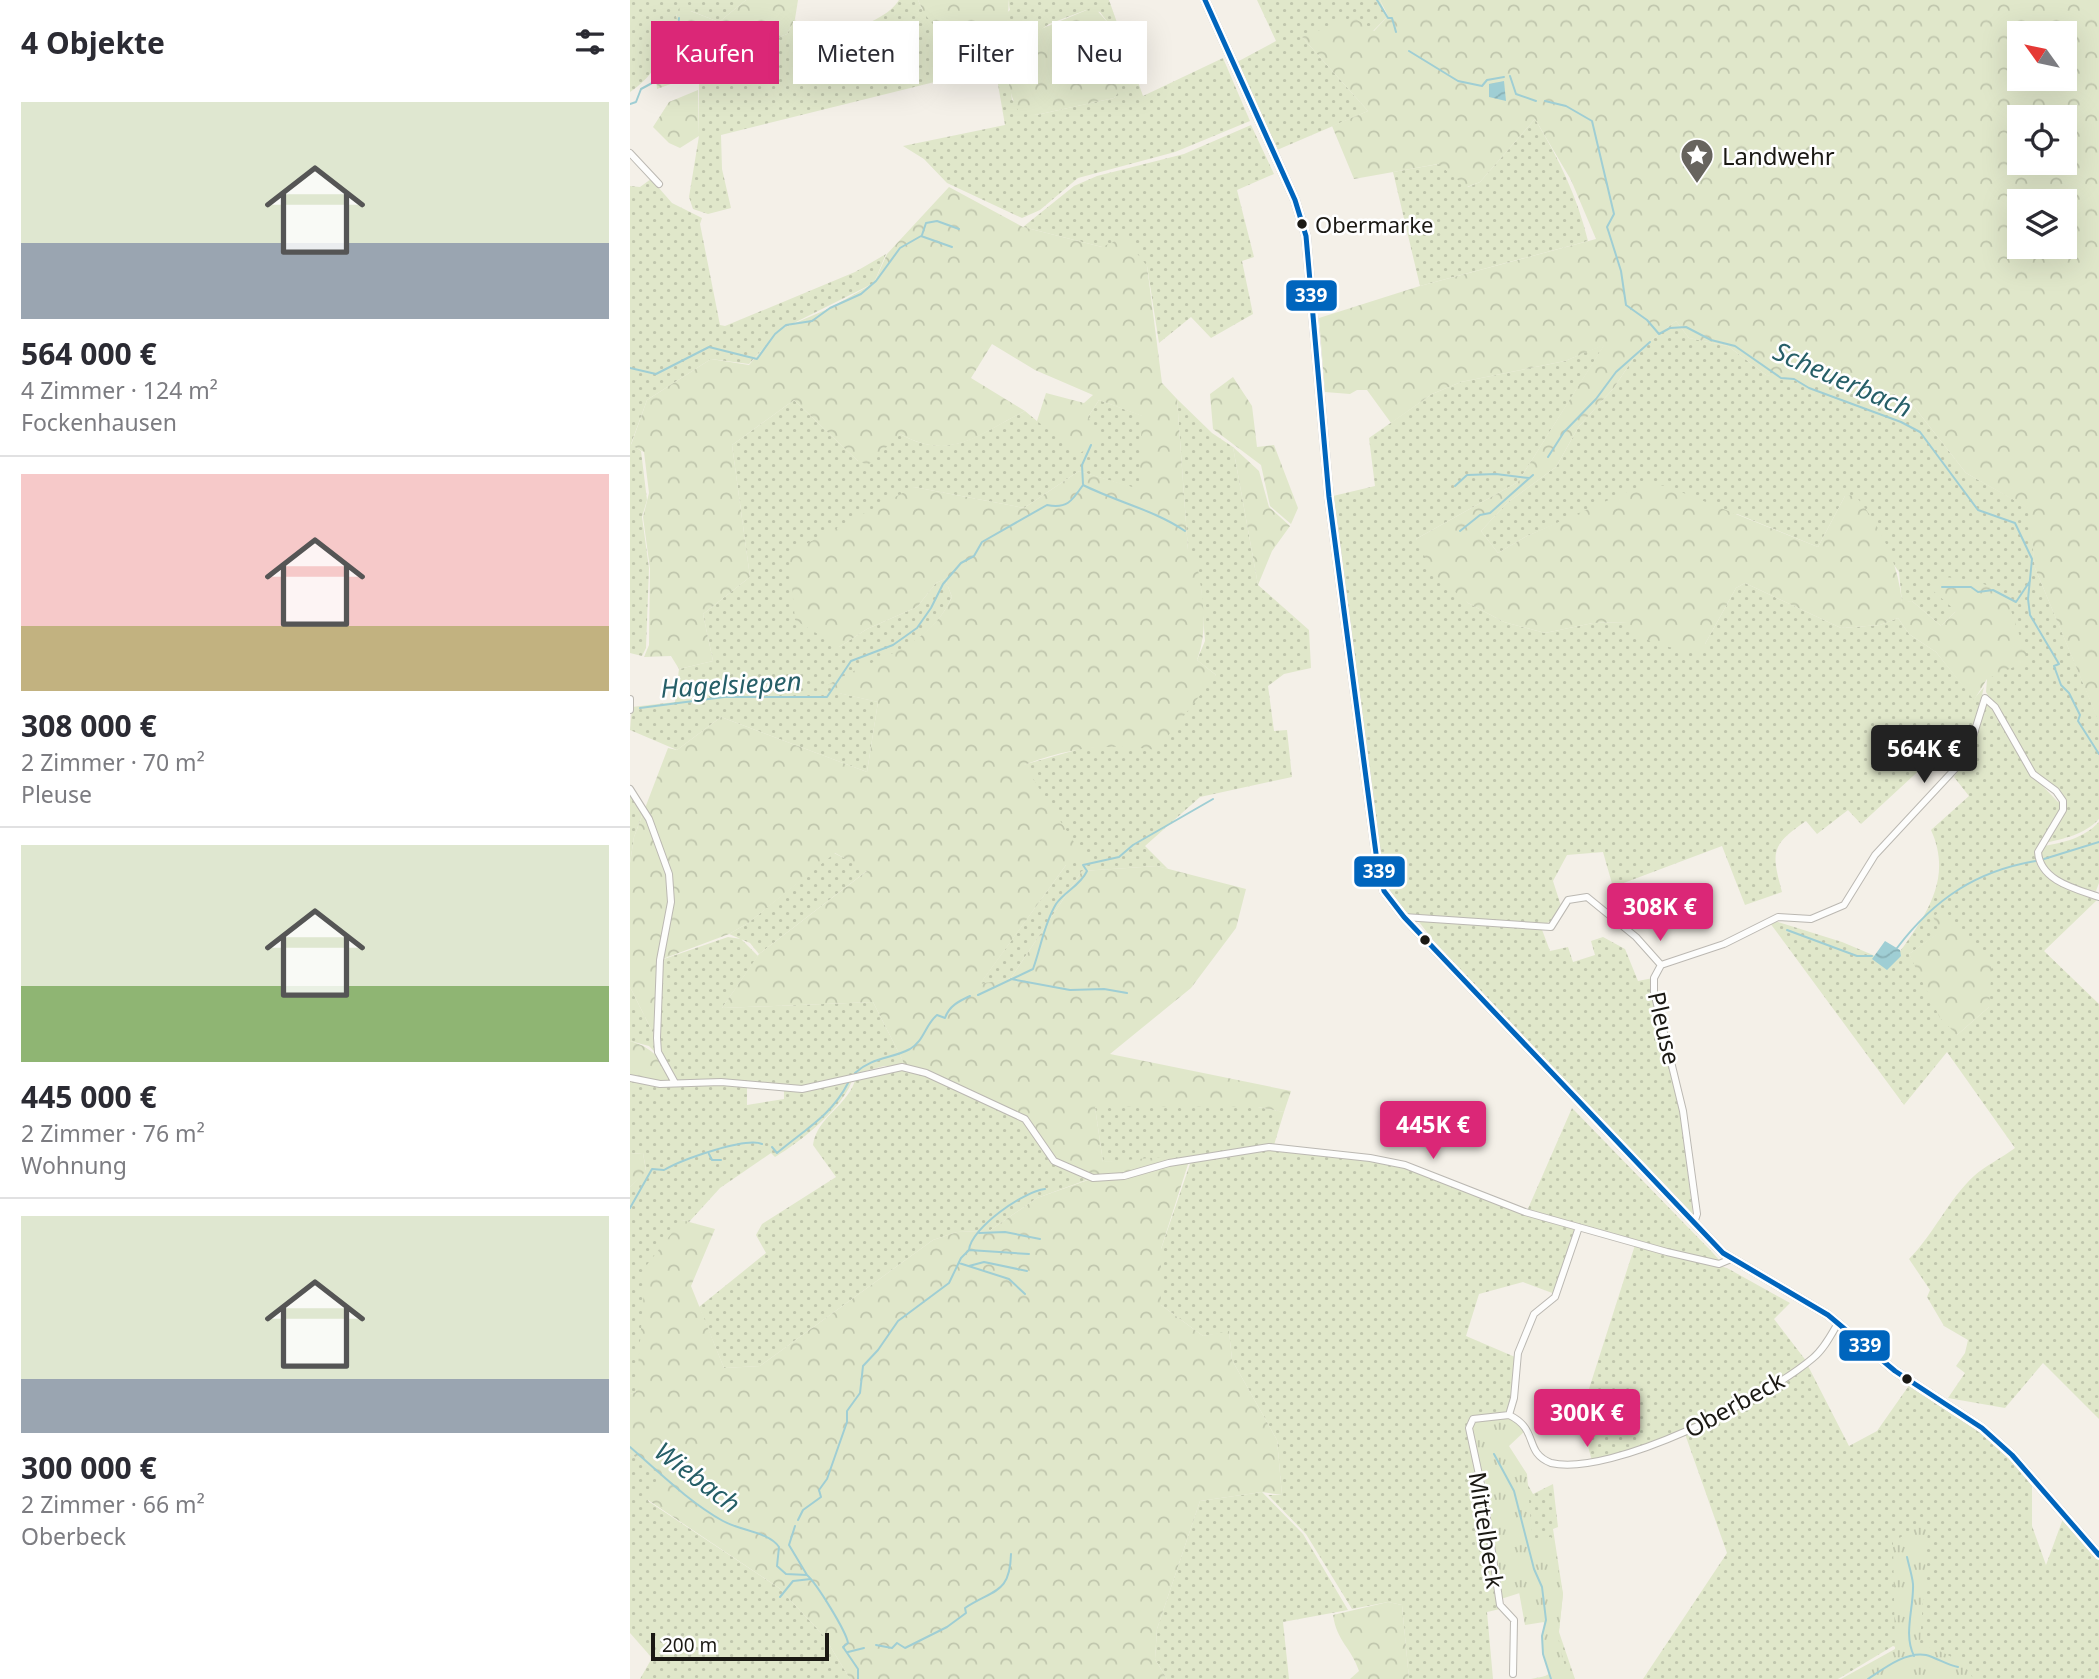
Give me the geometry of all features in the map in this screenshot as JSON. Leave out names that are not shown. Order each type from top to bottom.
[{"type":"main road","points":[[1205,0],[1296,200],[1306,236],[1329,497],[1359,741],[1380,876],[1389,899],[1471,990],[1731,1259],[1815,1306],[1895,1371],[1992,1436],[2012,1455],[2099,1555]]},
{"type":"street","points":[[630,153],[659,184]]},
{"type":"street","points":[[1661,965],[1724,944],[1778,918],[1811,919],[1844,905],[1875,855],[1966,757],[1985,698],[1995,707],[2034,774],[2056,791],[2063,801],[2063,810],[2039,848],[2038,860],[2056,880],[2096,896]]},
{"type":"street","points":[[630,699],[630,710]]},
{"type":"street","points":[[630,789],[647,814],[662,847],[669,877],[671,902],[660,960],[657,1046],[675,1083]]},
{"type":"street","name":"Pleuse","points":[[1404,918],[1551,927],[1569,900],[1587,897],[1636,937],[1661,965],[1654,978],[1654,992],[1669,1044],[1685,1123],[1697,1214],[1694,1223]]},
{"type":"street","points":[[630,1078],[645,1082],[721,1083],[802,1089],[902,1067],[926,1073],[1024,1119],[1054,1161],[1093,1178],[1124,1176],[1174,1162],[1284,1147],[1396,1163],[1518,1209],[1579,1227],[1692,1259],[1721,1264],[1731,1259]]},
{"type":"street","points":[[1509,1415],[1514,1398],[1518,1353],[1534,1314],[1555,1297],[1579,1227]]},
{"type":"street","name":"Oberbeck","points":[[1509,1415],[1528,1428],[1534,1449],[1546,1461],[1559,1465],[1592,1463],[1685,1433],[1727,1413],[1811,1360],[1838,1323]]},
{"type":"street","name":"Mittelbeck","points":[[1509,1415],[1473,1419],[1469,1428],[1484,1498],[1500,1605],[1514,1620],[1513,1674]]},
{"type":"green space","points":[[630,0],[746,0],[720,21],[691,11],[676,14],[677,21],[651,21],[651,71],[630,92]]},
{"type":"green space","points":[[746,0],[798,0],[795,19],[787,34],[779,37],[779,21],[720,21]]},
{"type":"green space","points":[[899,0],[918,0],[922,9],[944,21],[933,21],[933,82],[721,135],[722,169],[731,208],[708,214],[693,209],[689,197],[699,136],[699,84],[779,84],[779,37],[787,34],[793,23],[793,84],[919,84],[919,21],[873,21]]},
{"type":"green space","points":[[918,0],[1008,0],[1009,8],[1004,18],[997,21],[933,21],[933,25]]},
{"type":"green space","points":[[1008,0],[1109,0],[1116,21],[1107,21],[1100,12],[1086,10],[1052,21],[1038,32],[1038,21],[995,21],[1010,10]]},
{"type":"green space","points":[[1257,0],[1380,0],[1387,17],[1373,31],[1302,37],[1368,111],[1277,150],[1237,62],[1276,41]]},
{"type":"green space","points":[[1380,0],[2099,0],[2099,722],[2035,568],[2028,508],[1966,473],[1908,399],[1872,385],[1815,385],[1766,375],[1728,346],[1689,338],[1676,321],[1639,350],[1613,389],[1579,426],[1556,467],[1507,503],[1481,531],[1498,553],[1527,536],[1645,484],[1666,486],[1818,547],[1845,496],[1855,495],[1887,546],[1897,573],[1902,602],[1912,601],[1941,626],[1956,611],[1931,589],[1945,577],[1984,584],[1995,589],[2008,605],[2026,653],[2025,662],[1987,679],[1974,700],[1936,652],[1909,634],[1898,618],[1880,625],[1841,628],[1745,583],[1736,588],[1705,644],[1696,652],[1649,640],[1640,636],[1627,622],[1593,623],[1545,633],[1504,622],[1468,603],[1433,573],[1416,539],[1518,482],[1604,345],[1565,361],[1461,382],[1432,394],[1391,423],[1367,390],[1357,390],[1350,394],[1325,392],[1319,318],[1420,286],[1596,239],[1571,180],[1535,119],[1480,182],[1467,187],[1438,164],[1354,179],[1332,126],[1368,111],[1302,37],[1353,17],[1374,31],[1388,16]]},
{"type":"green space","points":[[680,7],[716,21],[677,21],[676,13]]},
{"type":"green space","points":[[1094,7],[1106,21],[1060,21]]},
{"type":"green space","points":[[1052,24],[1052,84],[1119,84],[1120,90],[1114,98],[1036,115],[1018,110],[1009,84],[1038,84],[1038,30]]},
{"type":"green space","points":[[1223,58],[1250,121],[1175,152],[1078,178],[1040,210],[1022,218],[947,183],[924,159],[903,146],[1005,125],[998,84],[1010,84],[1012,100],[1036,115],[1114,98],[1119,90],[1118,84],[1139,84],[1143,96]]},
{"type":"green space","points":[[657,84],[671,84],[657,89]]},
{"type":"green space","points":[[698,90],[699,136],[680,148],[669,143],[653,127],[669,102]]},
{"type":"green space","points":[[1535,119],[1566,178],[1588,241],[1420,286],[1393,172],[1439,164],[1468,187],[1480,182]]},
{"type":"green space","points":[[1251,125],[1274,174],[1237,190],[1254,257],[1242,261],[1253,314],[1211,338],[1191,317],[1159,343],[1147,266],[1102,247],[1023,227],[1074,186],[1097,176],[1184,154]]},
{"type":"green space","points":[[651,179],[672,203],[702,218],[700,224],[720,325],[725,326],[855,272],[886,254],[874,283],[780,330],[749,364],[711,359],[647,400],[631,444],[641,451],[647,500],[642,517],[649,568],[646,648],[642,656],[630,653],[630,186],[640,187]]},
{"type":"green space","points":[[949,187],[1023,227],[1102,247],[1124,237],[1147,266],[1162,383],[1177,399],[1188,550],[1195,553],[1202,593],[1203,634],[1197,660],[1216,675],[1157,750],[1089,748],[1024,765],[1085,859],[1066,865],[980,984],[1011,978],[1082,871],[1157,866],[1246,889],[1236,928],[1191,988],[1110,1054],[1291,1091],[1284,1112],[1258,1107],[1095,1107],[1103,1162],[1173,1156],[1189,1161],[1161,1249],[1161,1305],[1203,1336],[1229,1331],[1232,1360],[1277,1440],[1282,1495],[1262,1492],[1200,1501],[1157,1629],[1155,1659],[1167,1679],[850,1679],[824,1636],[779,1588],[648,1500],[659,1474],[630,1453],[630,1394],[636,1392],[646,1266],[682,1220],[715,1229],[691,1286],[724,1368],[760,1366],[933,1240],[957,1232],[989,1231],[1037,1198],[1091,1179],[1055,1160],[1029,1121],[918,1068],[902,1066],[903,1061],[873,1002],[722,1008],[759,954],[867,871],[835,853],[748,923],[729,934],[660,960],[656,1039],[630,987],[630,863],[634,837],[668,748],[677,750],[721,717],[867,772],[878,702],[838,693],[828,685],[914,641],[941,615],[952,597],[945,579],[936,583],[917,607],[867,629],[839,647],[795,620],[789,553],[914,487],[1024,508],[1079,471],[1139,489],[1142,416],[1099,400],[1088,417],[1102,438],[1079,454],[1037,421],[1046,393],[1084,403],[1093,395],[1035,370],[992,344],[971,378],[1025,411],[964,442],[935,446],[900,434],[868,465],[858,461],[794,400],[732,445],[750,577],[703,614],[713,661],[679,669],[671,656],[644,657],[649,645],[650,569],[643,517],[649,493],[644,452],[631,445],[647,400],[711,359],[749,365],[779,330],[830,308],[874,283],[887,254]]},
{"type":"green space","points":[[1676,321],[1689,338],[1728,346],[1766,375],[1872,385],[1908,399],[1966,473],[2029,508],[2035,568],[2099,721],[2099,819],[2074,835],[2044,843],[2041,839],[2036,861],[2039,868],[2053,880],[2097,900],[2044,951],[2099,1004],[2099,1419],[2043,1363],[2005,1408],[1948,1398],[1965,1373],[1956,1366],[1965,1353],[1968,1340],[1944,1326],[1927,1297],[1930,1290],[1909,1259],[1965,1185],[1979,1172],[2015,1148],[1947,1052],[1904,1105],[1770,923],[1775,921],[1842,942],[1892,963],[1914,932],[1937,884],[1937,849],[1931,830],[1969,796],[1954,777],[1970,754],[1985,697],[2033,776],[2058,802],[2064,796],[2035,772],[1986,692],[1987,679],[1956,611],[1941,626],[1912,601],[1902,603],[1899,572],[1845,496],[1818,547],[1737,514],[1577,515],[1527,536],[1498,553],[1481,531],[1507,503],[1556,467],[1579,426],[1613,389],[1639,350]],"holes":[[[1942,931],[1989,1007],[1957,1035],[1909,954]]]},
{"type":"green space","points":[[1605,344],[1518,482],[1416,539],[1468,603],[1504,622],[1545,633],[1593,623],[1628,622],[1705,644],[1736,588],[1745,583],[1841,628],[1880,625],[1898,618],[1909,634],[1936,652],[1974,699],[1984,687],[1967,755],[1952,774],[1938,753],[1861,824],[1848,810],[1817,834],[1806,821],[1786,836],[1777,850],[1776,867],[1782,892],[1745,905],[1722,846],[1613,887],[1603,852],[1567,855],[1553,881],[1561,906],[1553,920],[1541,926],[1406,914],[1388,888],[1382,861],[1333,496],[1375,486],[1369,438],[1432,394],[1461,382],[1565,361]]},
{"type":"green space","points":[[1233,377],[1252,406],[1257,447],[1274,445],[1298,508],[1291,524],[1270,506],[1261,465],[1213,429],[1210,394]]},
{"type":"green space","points":[[1177,399],[1212,433],[1233,447],[1258,585],[1309,630],[1311,668],[1284,674],[1268,686],[1274,731],[1287,730],[1292,777],[1200,797],[1145,846],[1168,869],[1157,866],[1082,871],[1011,978],[979,985],[1066,865],[1023,765],[1083,748],[1119,745],[1216,675],[1197,660],[1205,641],[1201,588],[1188,550]]},
{"type":"green space","points":[[794,400],[858,461],[900,434],[918,442],[950,445],[978,436],[1025,411],[1037,421],[1088,417],[1099,400],[1143,416],[1140,490],[1079,471],[1024,508],[914,487],[839,647],[867,629],[917,607],[936,583],[945,579],[952,597],[943,613],[920,638],[891,656],[842,677],[839,693],[878,702],[867,772],[721,717],[677,750],[630,730],[632,707],[675,702],[679,669],[713,661],[703,614],[750,577],[732,445]]},
{"type":"green space","points":[[1233,447],[1259,471],[1269,507],[1290,526],[1272,551],[1258,585]]},
{"type":"green space","points":[[630,790],[644,810],[634,837],[630,863]]},
{"type":"green space","points":[[2099,822],[2099,883],[2096,891],[2061,880],[2048,868],[2038,852],[2043,846],[2080,836]]},
{"type":"green space","points":[[834,853],[868,870],[759,954],[750,943],[729,934],[748,923]]},
{"type":"green space","points":[[1943,909],[1992,962],[1989,1007],[1957,1035],[1940,1018],[1909,954],[1941,931],[1933,917]]},
{"type":"green space","points":[[1416,918],[1541,927],[1550,951],[1568,947],[1573,962],[1595,955],[1591,941],[1603,937],[1625,949],[1638,981],[1653,978],[1676,1081],[1693,1215],[1443,953]]},
{"type":"green space","points":[[728,937],[741,939],[758,956],[722,1008],[873,1002],[903,1061],[902,1066],[884,1066],[808,1087],[676,1083],[662,1052],[659,1037],[661,960]]},
{"type":"green space","points":[[630,987],[656,1039],[659,1056],[649,1046],[630,1041]]},
{"type":"green space","points":[[630,1041],[646,1047],[661,1062],[674,1082],[630,1077]]},
{"type":"green space","points":[[903,1069],[918,1071],[1024,1120],[1092,1178],[1037,1198],[989,1231],[957,1232],[933,1240],[760,1366],[724,1368],[699,1307],[766,1253],[756,1235],[762,1224],[836,1177],[813,1145],[821,1126],[853,1087],[856,1077]]},
{"type":"green space","points":[[853,1077],[842,1099],[809,1133],[775,1157],[771,1153],[720,1188],[689,1222],[682,1220],[636,1392],[630,1394],[630,1187],[646,1170],[643,1153],[630,1154],[630,1079],[747,1086],[747,1105],[784,1099],[784,1090]]},
{"type":"green space","points":[[1095,1107],[1258,1107],[1284,1112],[1274,1145],[1180,1160],[1103,1162]]},
{"type":"green space","points":[[1572,1108],[1720,1261],[1692,1258],[1527,1211]]},
{"type":"green space","points":[[1273,1147],[1389,1163],[1577,1229],[1555,1294],[1523,1282],[1479,1294],[1466,1336],[1515,1357],[1510,1412],[1469,1423],[1500,1609],[1487,1612],[1493,1679],[1409,1679],[1402,1605],[1388,1602],[1352,1609],[1306,1534],[1268,1495],[1282,1495],[1277,1440],[1232,1360],[1229,1332],[1203,1336],[1161,1305],[1161,1249],[1191,1161]]},
{"type":"green space","points":[[643,1153],[646,1171],[630,1187],[630,1154]]},
{"type":"green space","points":[[1635,1245],[1727,1268],[1790,1303],[1774,1319],[1807,1362],[1756,1394],[1685,1432],[1592,1461],[1580,1417]]},
{"type":"green space","points":[[1807,1364],[1849,1446],[1877,1431],[1910,1384],[1991,1437],[2032,1480],[2032,1526],[2046,1565],[2064,1516],[2099,1557],[2099,1679],[1973,1679],[1893,1646],[1838,1679],[1643,1679],[1727,1553],[1685,1434]]},
{"type":"green space","points":[[1510,1417],[1526,1430],[1509,1446],[1527,1474],[1532,1539],[1551,1537],[1563,1594],[1558,1638],[1568,1679],[1539,1679],[1549,1674],[1542,1646],[1544,1622],[1525,1625],[1519,1592],[1499,1598],[1485,1481],[1476,1455],[1471,1419]]},
{"type":"green space","points":[[630,1453],[660,1474],[648,1501],[779,1588],[824,1636],[850,1679],[640,1679],[652,1658],[630,1633]]},
{"type":"green space","points":[[1524,1478],[1533,1494],[1553,1484],[1558,1527],[1553,1529],[1563,1594],[1559,1632],[1575,1679],[1531,1679],[1551,1675],[1539,1587],[1501,1599]]},
{"type":"green space","points":[[1262,1492],[1303,1534],[1348,1610],[1283,1622],[1289,1679],[1167,1679],[1155,1659],[1157,1629],[1200,1501]]},
{"type":"green space","points":[[1917,1527],[1928,1529],[1920,1643],[1958,1661],[1973,1679],[1841,1679],[1895,1649],[1893,1542]]},
{"type":"green space","points":[[1388,1602],[1402,1605],[1409,1679],[1350,1679],[1359,1671],[1338,1632],[1333,1615]]},
{"type":"water","points":[[1504,81],[1506,101],[1489,97],[1489,84]]},
{"type":"water","points":[[1885,941],[1900,950],[1901,956],[1887,970],[1872,959]]},
{"type":"waterway","name":"Scheuerbach","points":[[1377,0],[1388,18],[1392,18],[1396,32]]},
{"type":"waterway","points":[[630,104],[636,102],[641,89],[654,82],[658,67],[665,61],[678,29],[679,18]]},
{"type":"waterway","name":"Scheuerbach","points":[[1409,51],[1458,81],[1482,86],[1487,80],[1504,77]]},
{"type":"waterway","name":"Scheuerbach","points":[[1510,76],[1516,94],[1536,101]]},
{"type":"waterway","name":"Scheuerbach","points":[[1545,101],[1566,106],[1592,121],[1614,214],[1607,227],[1621,271],[1626,305],[1647,320],[1659,334],[1670,328],[1686,327],[1711,340],[1735,346],[1781,378],[1794,379],[1809,388],[1901,422],[1920,432],[1978,510],[2015,523],[2032,559],[2028,599],[2030,615],[2059,664],[2054,666],[2061,685],[2069,693],[2080,715],[2078,721],[2099,754]]},
{"type":"waterway","points":[[922,235],[926,223],[937,221],[959,229]]},
{"type":"waterway","points":[[630,368],[656,374],[709,347],[757,359],[775,334],[786,325],[812,321],[830,308],[861,294],[876,281],[900,248],[921,236],[952,247]]},
{"type":"waterway","points":[[1548,457],[1564,432],[1596,399],[1616,372],[1650,342]]},
{"type":"waterway","points":[[1083,484],[1082,465],[1091,445]]},
{"type":"waterway","points":[[1455,486],[1467,475],[1496,474],[1529,478]]},
{"type":"waterway","points":[[1460,531],[1480,515],[1490,513],[1533,475]]},
{"type":"waterway","name":"Hagelsiepen","points":[[640,708],[724,697],[827,697],[851,661],[893,645],[917,628],[943,584],[961,563],[974,556],[982,542],[1047,505],[1064,505],[1083,485],[1161,517],[1185,531]]},
{"type":"waterway","points":[[1942,587],[1971,587],[1978,592],[1993,590],[2016,602],[2030,581]]},
{"type":"waterway","points":[[978,995],[1033,969],[1052,912],[1060,899],[1084,876],[1087,871],[1083,865],[1119,857],[1133,845],[1213,799]]},
{"type":"waterway","points":[[2044,859],[2099,842]]},
{"type":"waterway","points":[[1897,948],[1926,915],[1959,889],[1995,872],[2036,861]]},
{"type":"waterway","points":[[1787,930],[1857,956],[1872,956]]},
{"type":"waterway","points":[[1011,979],[1070,990],[1104,989],[1127,993]]},
{"type":"waterway","points":[[855,1073],[868,1064],[915,1046],[937,1015],[945,1018],[952,1007],[970,996]]},
{"type":"waterway","points":[[772,1147],[777,1153],[816,1122],[834,1104],[848,1083]]},
{"type":"waterway","points":[[630,1208],[652,1169],[664,1170],[685,1160],[729,1146],[762,1144]]},
{"type":"waterway","points":[[709,1154],[712,1160],[721,1160]]},
{"type":"waterway","points":[[798,1520],[803,1510],[821,1497],[819,1490],[827,1479],[847,1422],[847,1411],[860,1393],[863,1366],[898,1321],[949,1283],[961,1258],[988,1222],[1012,1203],[1045,1189]]},
{"type":"waterway","points":[[979,1233],[1005,1232],[1040,1239]]},
{"type":"waterway","points":[[969,1250],[1029,1254]]},
{"type":"waterway","points":[[969,1266],[984,1262],[1027,1271]]},
{"type":"waterway","points":[[959,1263],[1009,1279],[1025,1294]]},
{"type":"waterway","name":"Wiebach","points":[[630,1447],[675,1487],[710,1513],[774,1542],[779,1547],[777,1566],[786,1574],[807,1575],[812,1580],[842,1629],[848,1643],[843,1647],[858,1669],[858,1679]]},
{"type":"waterway","points":[[1494,1454],[1514,1491],[1534,1569],[1542,1587],[1546,1620],[1542,1636],[1543,1654],[1551,1679]]},
{"type":"waterway","points":[[795,1526],[789,1545],[807,1575]]},
{"type":"waterway","points":[[876,1645],[892,1648],[897,1643],[905,1648],[947,1627],[966,1613],[965,1608],[1004,1584],[1011,1554]]},
{"type":"waterway","points":[[1907,1557],[1913,1584],[1909,1639],[1914,1656]]},
{"type":"waterway","points":[[780,1597],[793,1581],[811,1579]]},
{"type":"waterway","points":[[848,1652],[864,1648]]},
{"type":"waterway","points":[[1868,1679],[1895,1662],[1918,1654],[1958,1667]]},
{"type":"transit line","name":"339","points":[[1205,0],[1295,200],[1306,236],[1329,497],[1377,861],[1384,891],[1404,917],[1723,1253],[1828,1315],[1895,1371],[1982,1428],[2012,1455],[2099,1555]]},
{"type":"place","name":"Landwehr","points":[[1697,185]]},
{"type":"place","name":"Obermarke","points":[[1302,224]]}]
